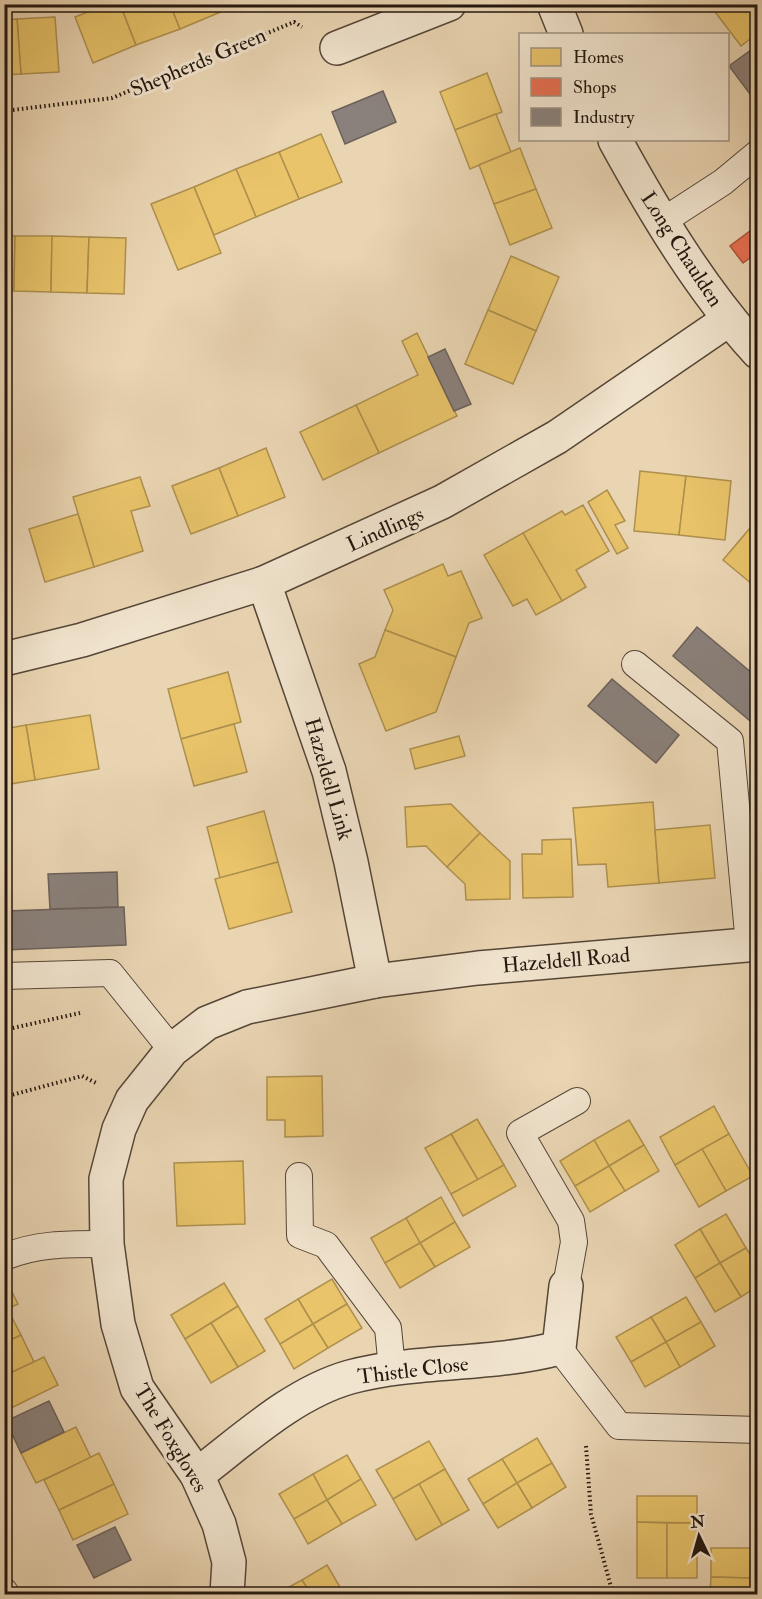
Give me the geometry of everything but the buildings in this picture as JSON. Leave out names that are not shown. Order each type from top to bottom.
[{"type":"street","points":[[337,48],[449,4]]},
{"type":"street","points":[[554,4],[566,33]]},
{"type":"street","name":"Long Chaulden","points":[[616,141],[663,221],[728,320],[758,352]]},
{"type":"street","name":"Lindlings","points":[[4,659],[82,640],[264,584],[442,502],[547,443],[671,361],[728,320]]},
{"type":"street","name":"Hazeldell Link","points":[[264,584],[329,771],[351,861],[375,981]]},
{"type":"street","name":"Hazeldell Road","points":[[375,981],[478,968],[753,944]]},
{"type":"street","name":"The Foxgloves","points":[[227,1594],[229,1562],[219,1524],[197,1475],[137,1388],[118,1324],[107,1244],[106,1179],[118,1129],[132,1100],[172,1050],[207,1023],[247,1007],[375,981]]},
{"type":"street","points":[[559,1348],[566,1286]]},
{"type":"street","name":"Thistle Close","points":[[197,1475],[278,1414],[314,1392],[349,1377],[392,1368],[522,1358],[559,1348]]},
{"type":"lane","points":[[663,221],[723,182],[758,153]]},
{"type":"lane","points":[[635,664],[730,741],[753,944]]},
{"type":"lane","points":[[4,976],[110,973],[172,1050]]},
{"type":"lane","points":[[566,1286],[574,1242],[571,1221],[520,1133],[577,1101]]},
{"type":"lane","points":[[299,1176],[300,1235],[326,1245],[388,1328],[392,1368]]},
{"type":"lane","points":[[4,1257],[22,1250],[45,1246],[107,1244]]},
{"type":"lane","points":[[559,1348],[619,1425],[758,1430]]},
{"type":"path","name":"Shepherds Green","points":[[4,111],[112,98],[294,22],[337,48]]},
{"type":"path","points":[[4,1030],[132,1000]]},
{"type":"path","points":[[4,1097],[82,1076],[132,1100]]},
{"type":"path","points":[[593,1393],[587,1406],[585,1463],[591,1514],[613,1594]]}]
